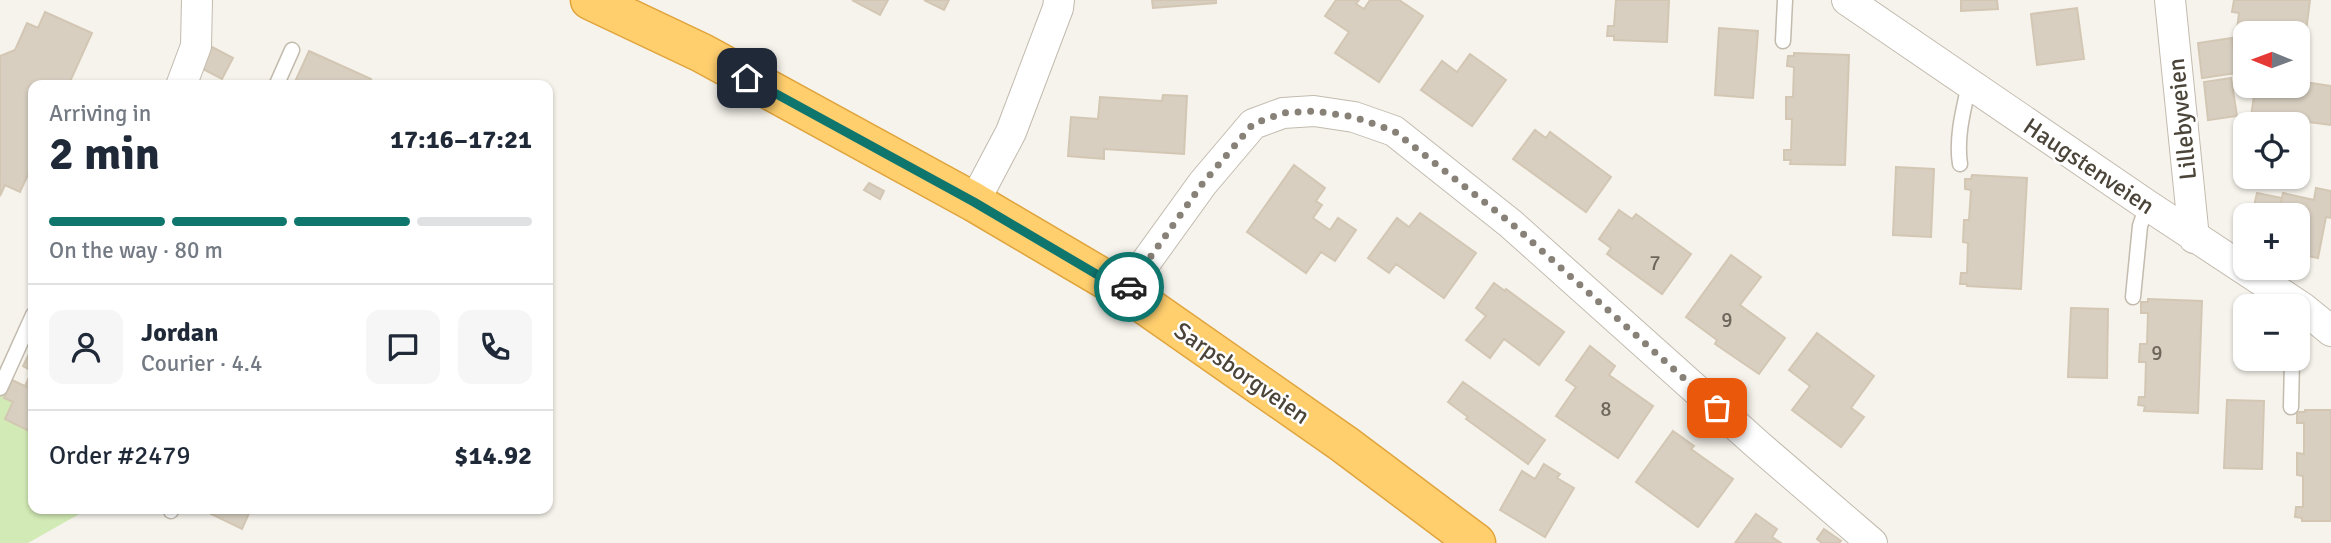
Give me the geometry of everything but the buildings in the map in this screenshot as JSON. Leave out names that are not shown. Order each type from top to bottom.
[{"type":"highway","name":"Sarpsborgveien","points":[[590,0],[702,53],[974,202],[1125,291],[1344,444],[1476,543]]},
{"type":"street","points":[[183,80],[197,47],[197,0]]},
{"type":"street","points":[[974,202],[1011,132],[1059,0]]},
{"type":"street","name":"Haugstenveien","points":[[1847,0],[2147,205],[2269,294]]},
{"type":"street","name":"Lillebyveien","points":[[2170,0],[2194,238]]},
{"type":"street","points":[[1125,291],[1203,183],[1253,124],[1283,113],[1314,111],[1354,117],[1384,127],[1394,131],[1511,223],[1758,445],[1872,543]]},
{"type":"street","name":"Haugstenveien","points":[[2310,322],[2331,331]]},
{"type":"lane","points":[[1783,41],[1785,0]]},
{"type":"lane","points":[[279,80],[292,50]]},
{"type":"lane","points":[[1960,164],[1958,153],[1962,114],[1969,85]]},
{"type":"lane","points":[[2133,297],[2140,226],[2147,205]]},
{"type":"lane","points":[[0,387],[28,326]]},
{"type":"lane","points":[[2291,407],[2292,371]]},
{"type":"green space","points":[[0,368],[28,419],[28,514],[79,514],[28,543],[0,543]]},
{"type":"way so far","points":[[1129,287],[1203,183],[1253,124],[1283,113],[1314,111],[1354,117],[1394,131],[1511,223],[1717,408]]},
{"type":"route","points":[[747,78],[974,202],[1125,291],[1129,287]]}]
